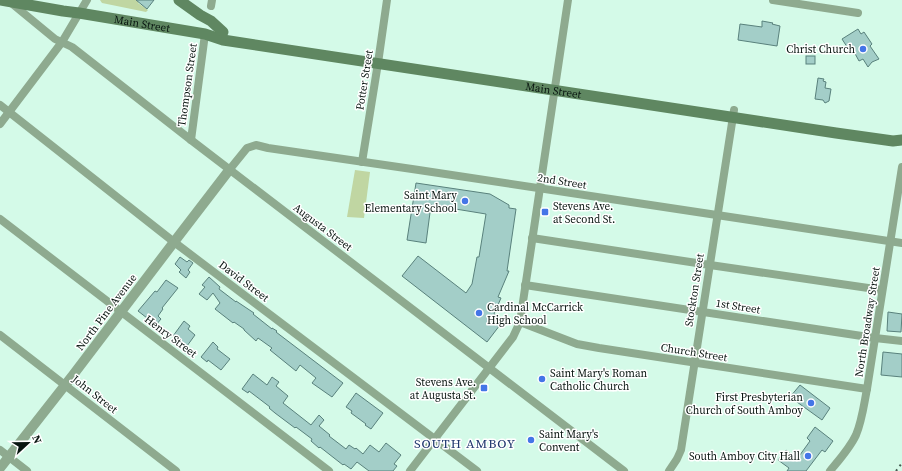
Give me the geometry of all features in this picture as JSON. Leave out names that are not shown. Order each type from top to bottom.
[{"type":"main road","name":"Main Street","points":[[42,0],[64,4],[79,13]]},
{"type":"main road","points":[[179,0],[211,21],[223,32]]},
{"type":"main road","name":"Main Street","points":[[4,1],[205,34],[223,40],[379,60],[733,114],[894,134],[902,139]]},
{"type":"main road","points":[[200,15],[205,34]]},
{"type":"main road","name":"Main Street","points":[[205,34],[223,32],[379,60]]},
{"type":"street","points":[[0,124],[62,42],[87,0]]},
{"type":"street","name":"Potter Street","points":[[362,162],[379,60],[387,0]]},
{"type":"street","points":[[410,471],[513,337],[520,322],[568,0]]},
{"type":"street","points":[[772,0],[858,13]]},
{"type":"street","name":"Augusta Street","points":[[4,1],[55,39],[72,47],[230,170],[624,471]]},
{"type":"street","name":"Thompson Street","points":[[191,140],[205,34]]},
{"type":"street","name":"David Street","points":[[0,105],[174,242],[477,471]]},
{"type":"street","name":"Stockton Street","points":[[669,471],[681,450],[733,114]]},
{"type":"street","name":"2nd Street","points":[[230,170],[247,148],[256,145],[902,243]]},
{"type":"street","name":"North Broadway Street","points":[[830,471],[851,444],[859,425],[867,389],[902,167]]},
{"type":"street","name":"North Pine Avenue","points":[[0,468],[122,312],[230,170]]},
{"type":"street","name":"Henry Street","points":[[0,219],[329,471]]},
{"type":"street","points":[[532,238],[882,290]]},
{"type":"street","name":"1st Street","points":[[525,285],[902,341]]},
{"type":"street","name":"Church Street","points":[[520,322],[577,344],[867,389]]},
{"type":"street","name":"John Street","points":[[0,335],[176,471]]},
{"type":"street","points":[[0,450],[27,471]]},
{"type":"green space","points":[[100,0],[140,0],[138,3],[148,10],[146,12],[102,3]]},
{"type":"green space","points":[[355,170],[370,172],[364,218],[347,217]]},
{"type":"building","points":[[136,0],[154,0],[147,9]]},
{"type":"building","points":[[762,21],[780,26],[777,46],[738,40],[740,24],[762,27]]},
{"type":"building","name":"Christ Church","points":[[858,29],[861,34],[864,32],[872,44],[870,46],[879,59],[872,62],[868,67],[863,59],[859,61],[852,48],[849,50],[842,39]]},
{"type":"building","points":[[806,56],[815,56],[815,64],[806,64]]},
{"type":"building","points":[[818,78],[824,79],[823,81],[826,82],[825,88],[831,89],[829,101],[825,103],[823,100],[815,99]]},
{"type":"building","points":[[416,183],[490,194],[509,205],[509,208],[516,209],[507,271],[509,271],[498,297],[501,298],[494,314],[503,321],[487,342],[402,276],[418,256],[466,293],[472,284],[477,257],[479,257],[486,214],[431,205],[426,243],[407,240]]},
{"type":"building","points":[[180,257],[187,262],[189,260],[193,263],[188,270],[190,272],[186,278],[179,272],[181,270],[175,264]]},
{"type":"building","points":[[209,277],[220,287],[219,289],[254,313],[253,314],[272,329],[277,331],[276,332],[343,383],[332,397],[312,383],[316,378],[300,365],[296,371],[270,350],[272,348],[258,338],[256,341],[244,329],[234,322],[233,323],[215,309],[220,303],[213,293],[207,300],[199,294],[205,287],[202,285]]},
{"type":"building","points":[[166,280],[178,288],[162,308],[163,309],[158,316],[161,319],[156,325],[138,311],[155,291],[157,292]]},
{"type":"building","points":[[888,312],[902,314],[901,332],[887,331]]},
{"type":"building","points":[[184,321],[190,326],[188,329],[195,335],[187,346],[173,336]]},
{"type":"building","points":[[213,342],[218,347],[217,349],[230,359],[221,370],[208,360],[207,362],[201,357]]},
{"type":"building","points":[[883,352],[902,354],[902,377],[881,375]]},
{"type":"building","points":[[253,374],[267,385],[272,377],[279,382],[276,386],[288,396],[283,403],[311,425],[319,415],[324,420],[319,426],[346,449],[349,445],[355,449],[356,448],[363,454],[370,445],[379,452],[386,443],[401,455],[394,464],[397,466],[393,471],[369,471],[357,462],[351,469],[344,464],[343,465],[320,447],[319,448],[311,441],[312,439],[275,413],[269,408],[270,407],[249,391],[248,393],[242,389]]},
{"type":"building","name":"First Presbyterian Church of South Amboy","points":[[800,385],[830,408],[822,420],[790,397]]},
{"type":"building","points":[[356,393],[383,413],[371,429],[351,413],[352,411],[346,407]]},
{"type":"building","points":[[815,427],[833,441],[825,452],[822,450],[806,471],[787,471],[789,468],[778,460],[786,450],[797,459],[810,441],[807,438]]},
{"type":"railway","points":[[896,471],[902,463]]},
{"type":"place","name":"Christ Church","points":[[863,49]]},
{"type":"place","name":"Saint Mary Elementary School","points":[[465,201]]},
{"type":"place","name":"Stevens Ave. at Second St.","points":[[545,212]]},
{"type":"place","name":"Cardinal McCarrick High School","points":[[479,313]]},
{"type":"place","name":"Saint Mary's Roman Catholic Church","points":[[542,379]]},
{"type":"place","name":"Stevens Ave. at Augusta St.","points":[[484,388]]},
{"type":"place","name":"First Presbyterian Church of South Amboy","points":[[811,403]]},
{"type":"place","name":"Saint Mary's Convent","points":[[531,440]]},
{"type":"place","name":"South Amboy City Hall","points":[[808,456]]},
{"type":"district","name":"SOUTH AMBOY","points":[[465,443]]}]
